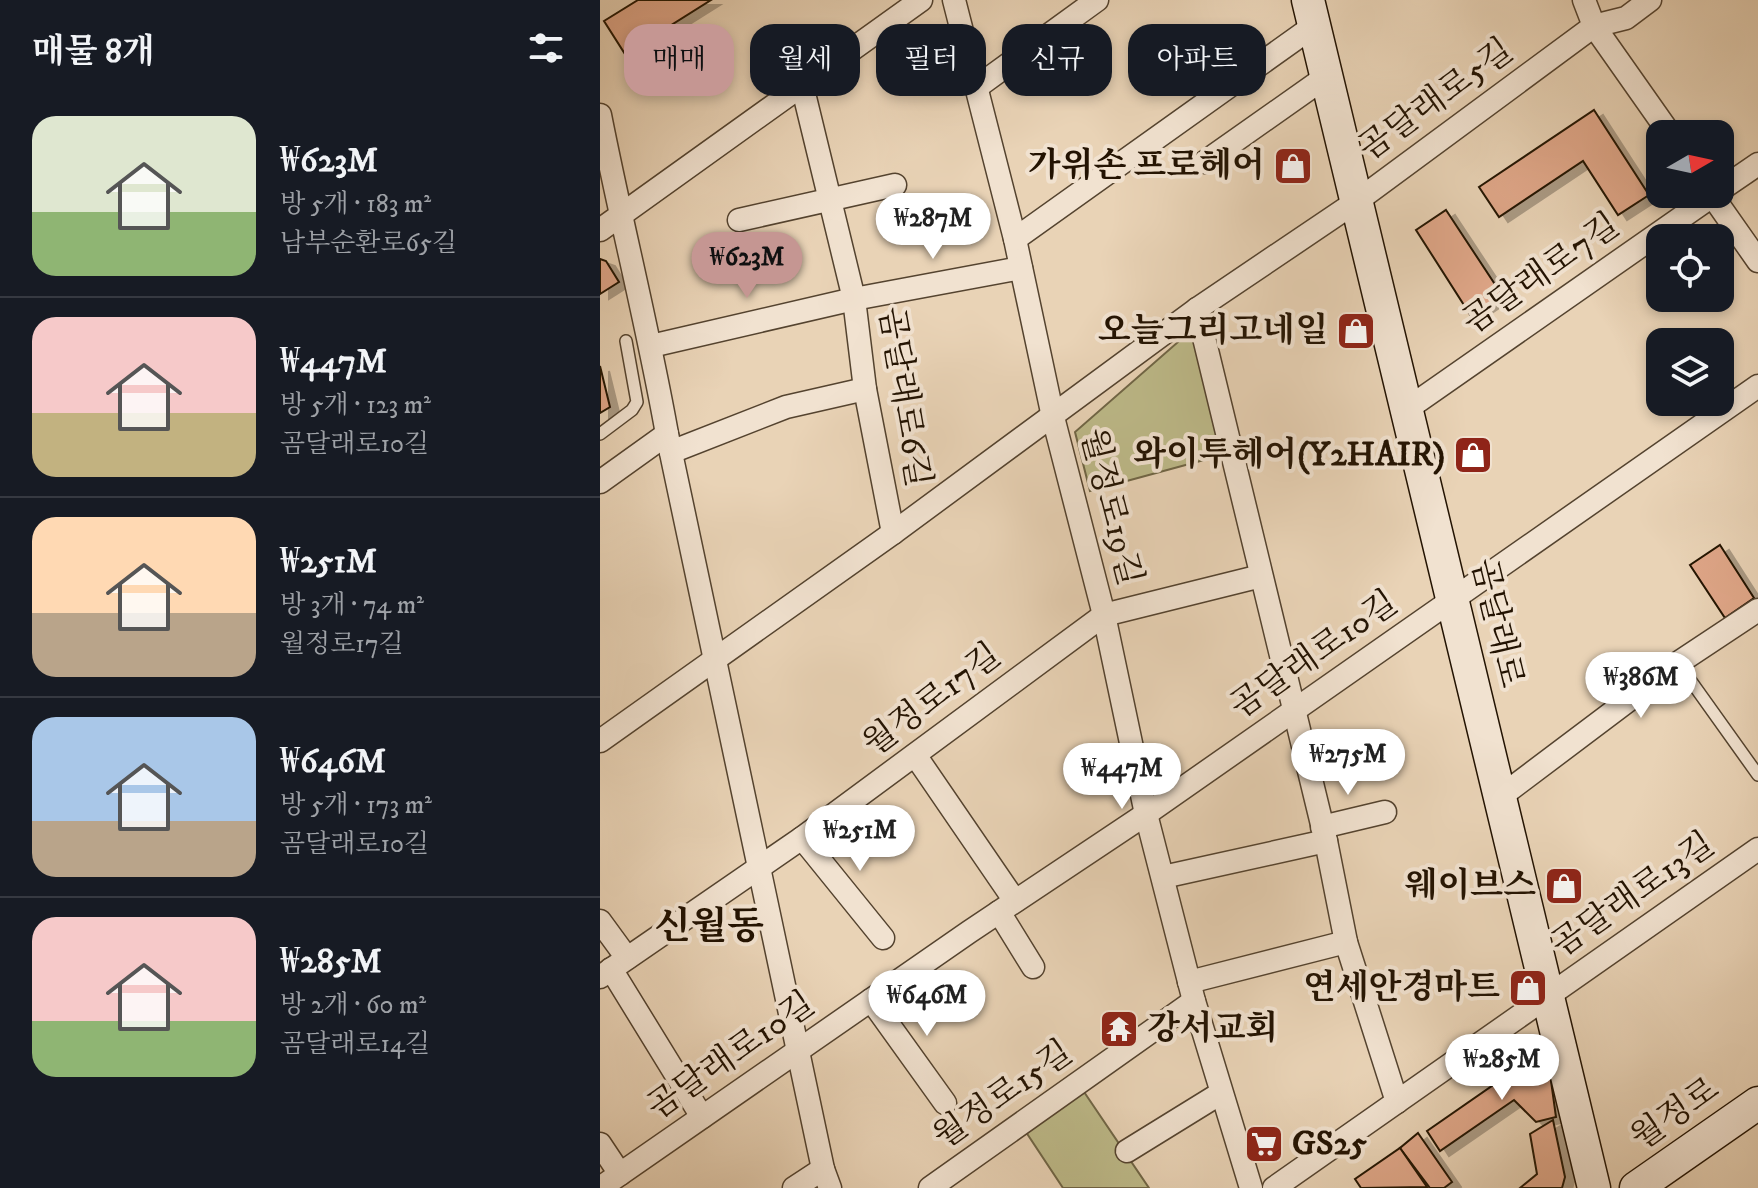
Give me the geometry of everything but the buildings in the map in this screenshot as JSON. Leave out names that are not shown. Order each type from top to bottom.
[{"type":"street","points":[[860,44],[921,0]]},
{"type":"street","name":"월정로19길","points":[[954,0],[960,24]]},
{"type":"street","points":[[986,80],[1097,0]]},
{"type":"street","points":[[1584,0],[1594,26],[1660,120]]},
{"type":"street","name":"곰달래로5길","points":[[1357,201],[1594,26],[1626,18],[1650,0]]},
{"type":"street","name":"곰달래로","points":[[1015,239],[1312,13],[1594,1188]]},
{"type":"street","points":[[1205,162],[1327,76]]},
{"type":"street","points":[[600,230],[787,96]]},
{"type":"street","name":"곰달래로6길","points":[[805,96],[854,299],[865,389],[893,533]]},
{"type":"street","name":"월정로19길","points":[[979,96],[1015,239],[1053,417],[1104,615],[1146,814],[1192,992],[1251,1188]]},
{"type":"street","points":[[600,115],[826,1178],[794,1188]]},
{"type":"street","name":"곰달래로7길","points":[[1734,181],[1758,164]]},
{"type":"street","points":[[739,220],[895,185]]},
{"type":"street","name":"곰달래로6길","points":[[600,741],[893,533],[1197,309],[1357,201]]},
{"type":"street","name":"곰달래로7길","points":[[1407,409],[1695,208]]},
{"type":"street","points":[[1724,208],[1758,261]]},
{"type":"street","points":[[651,346],[854,299],[1021,268]]},
{"type":"street","points":[[1197,309],[1295,709],[1346,942],[1397,1102]]},
{"type":"street","name":"곰달래로10길","points":[[600,1188],[1146,814],[1758,386]]},
{"type":"street","points":[[600,482],[669,443],[786,407],[865,389]]},
{"type":"street","name":"월정로19길","points":[[1104,615],[1261,576]]},
{"type":"street","points":[[1500,797],[1678,663],[1758,610]]},
{"type":"street","name":"월정로17길","points":[[613,968],[802,838],[1104,615]]},
{"type":"street","points":[[915,755],[1007,907],[1033,967]]},
{"type":"street","points":[[1163,877],[1324,834],[1385,812]]},
{"type":"street","points":[[802,838],[883,938]]},
{"type":"street","name":"곰달래로13길","points":[[1274,1188],[1758,849]]},
{"type":"street","points":[[600,921],[613,968],[702,1117]]},
{"type":"street","points":[[1192,992],[1346,942]]},
{"type":"street","name":"월정로15길","points":[[930,1188],[1192,992]]},
{"type":"street","points":[[871,1000],[945,1103]]},
{"type":"street","points":[[1127,1151],[1221,1093]]},
{"type":"street","name":"월정로","points":[[1636,1188],[1758,1103]]},
{"type":"street","points":[[600,1144],[620,1174]]},
{"type":"lane","points":[[600,434],[632,410],[637,402],[626,341]]},
{"type":"lane","points":[[1678,663],[1758,775]]},
{"type":"shaded area","points":[[1194,328],[1226,454],[1090,491],[1075,432]]},
{"type":"shaded area","points":[[1078,1083],[1149,1188],[1063,1188],[1020,1123]]},
{"type":"place","name":"가위손 프로헤어","points":[[1293,166]]},
{"type":"place","name":"오늘그리고네일","points":[[1356,331]]},
{"type":"place","name":"와이투헤어(Y2HAIR)","points":[[1473,455]]},
{"type":"place","name":"웨이브스","points":[[1564,886]]},
{"type":"place","name":"연세안경마트","points":[[1528,988]]},
{"type":"place","name":"강서교회","points":[[1119,1029]]},
{"type":"place","name":"GS25","points":[[1264,1144]]},
{"type":"district","name":"신월동","points":[[709,927]]}]
